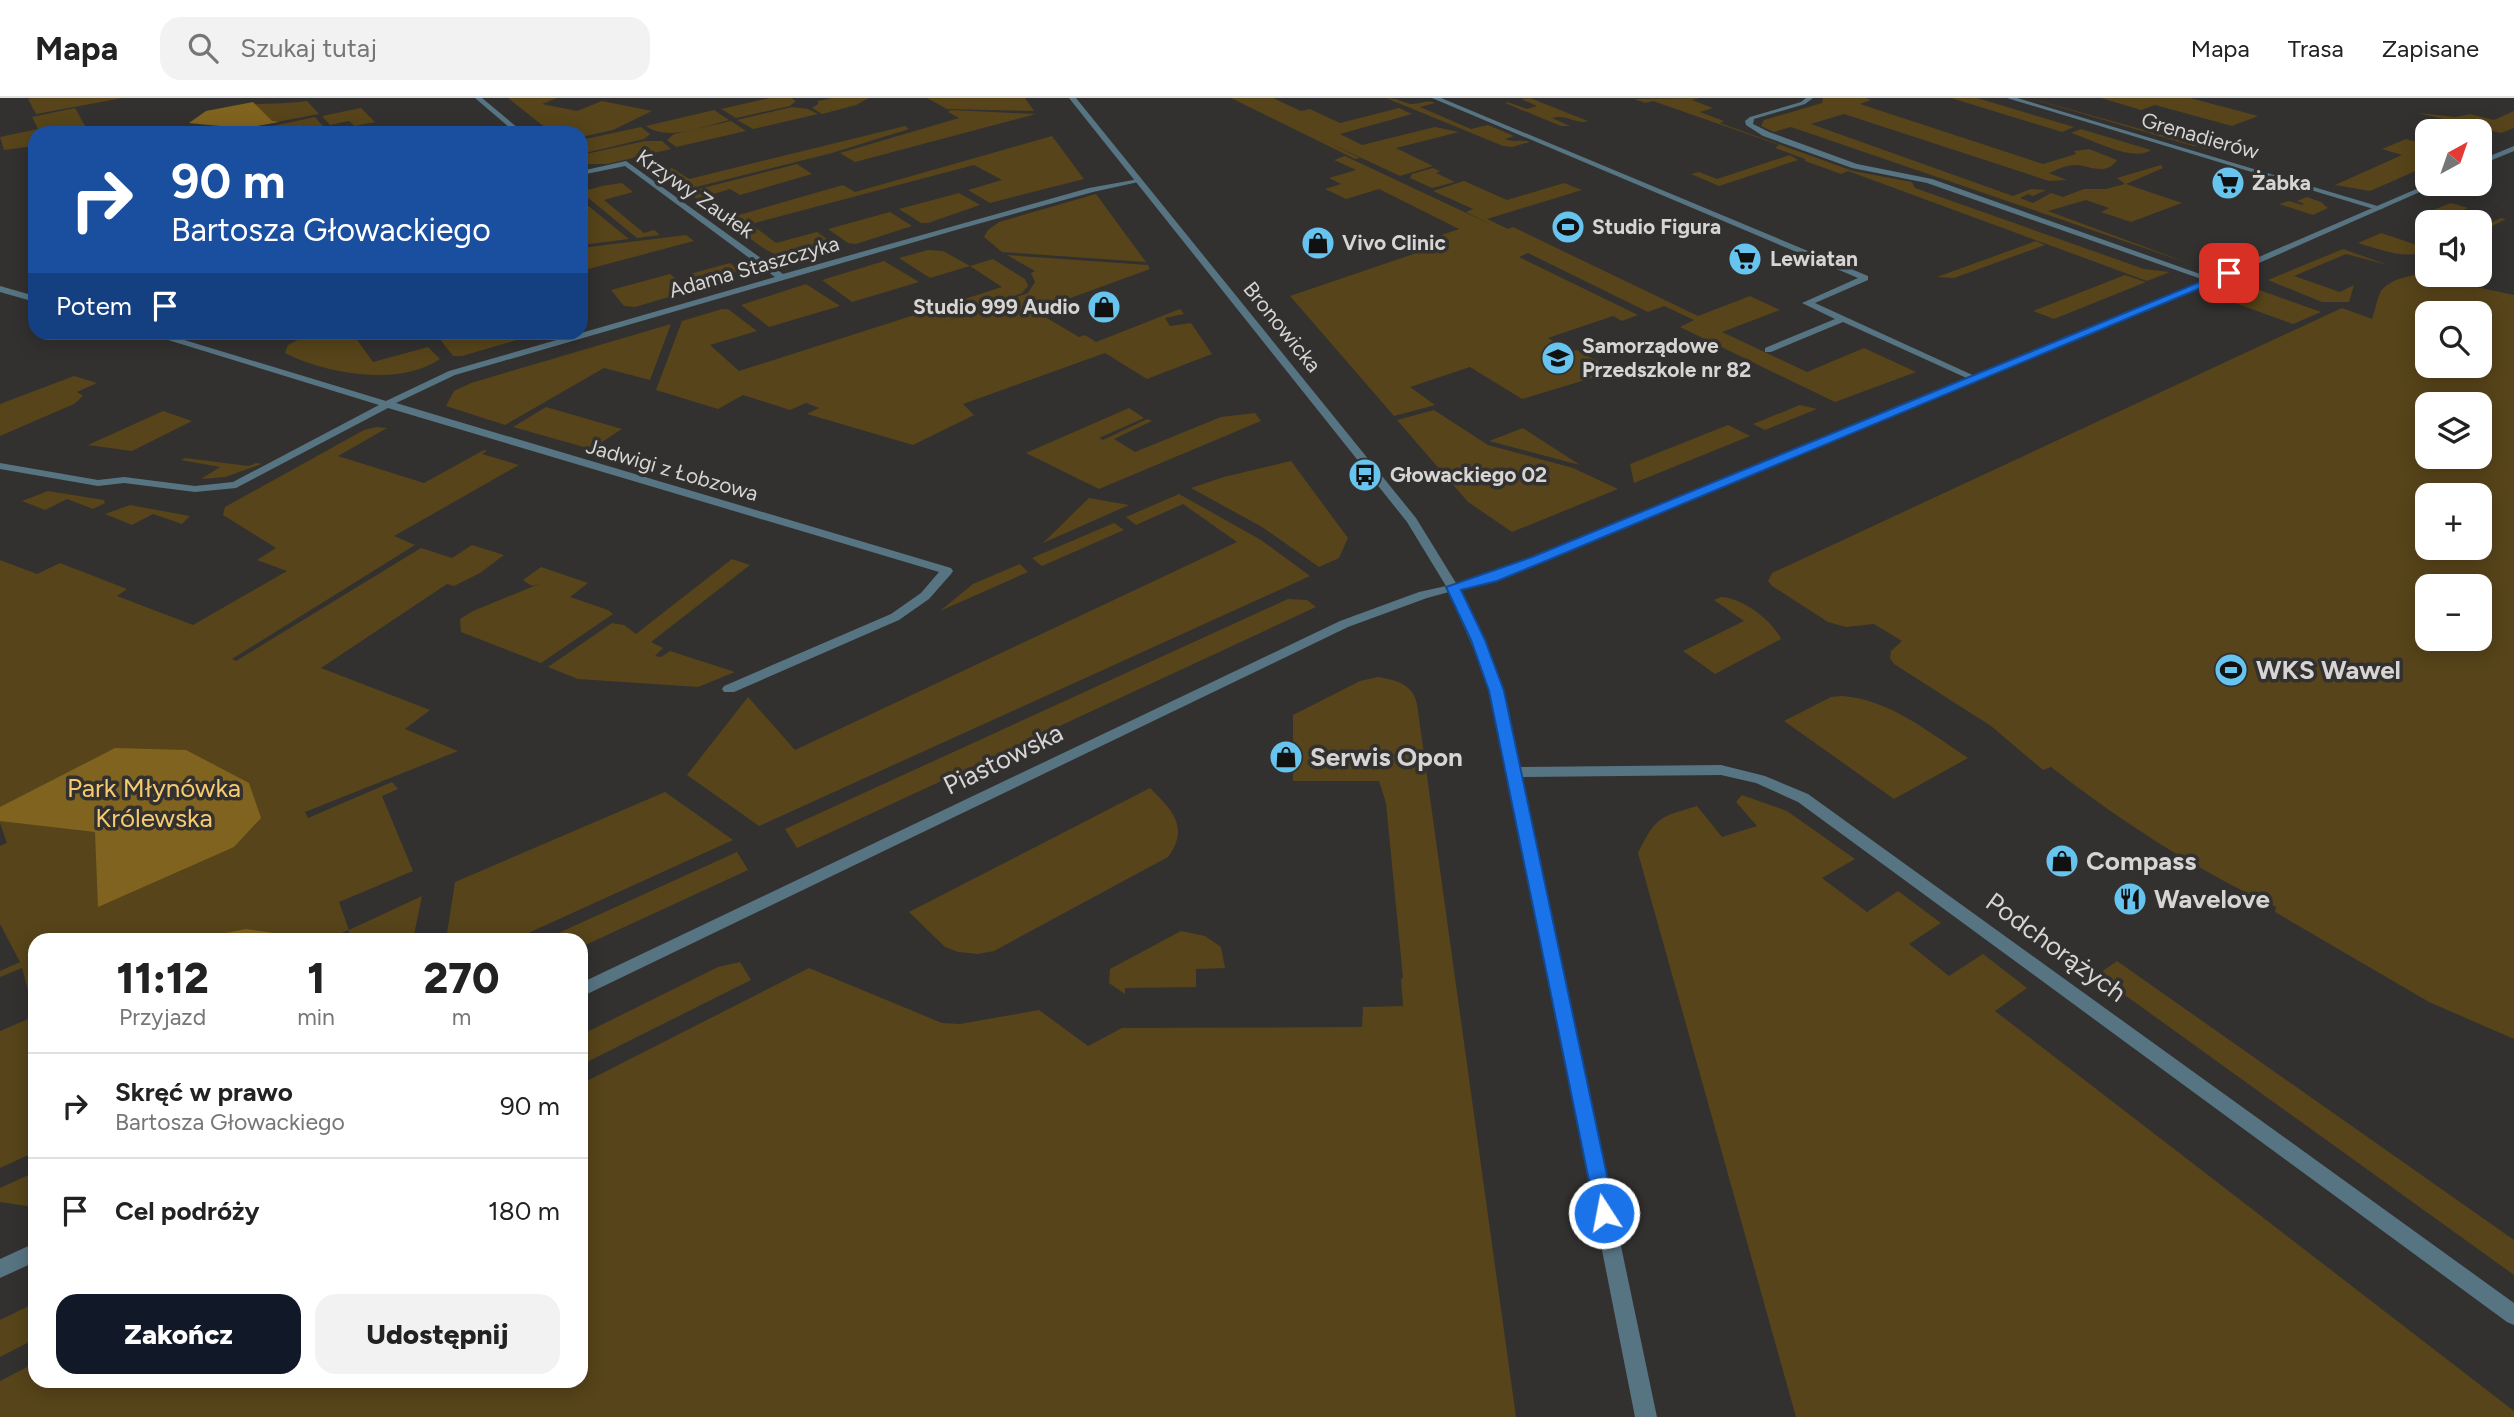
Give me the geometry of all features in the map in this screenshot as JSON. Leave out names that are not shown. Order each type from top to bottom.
[{"type":"street","points":[[478,98],[512,126]]},
{"type":"street","name":"Bronowicka","points":[[1072,98],[1412,520],[1453,587]]},
{"type":"street","points":[[1434,98],[1865,278],[1807,303],[1974,378]]},
{"type":"street","points":[[1810,98],[1803,103],[1752,118],[1750,125],[1774,137],[1855,166],[1929,181],[2213,280]]},
{"type":"street","name":"Grenadierów","points":[[2010,98],[2380,208]]},
{"type":"street","points":[[2492,158],[2514,148]]},
{"type":"street","name":"Krzywy Zaułek","points":[[588,171],[626,163],[781,277]]},
{"type":"street","name":"Adama Staszczyka","points":[[588,333],[1092,190],[1139,181]]},
{"type":"street","name":"Piastowska","points":[[588,987],[1344,624],[1388,607],[1492,578],[2213,280],[2415,192]]},
{"type":"street","points":[[0,289],[28,297]]},
{"type":"street","points":[[1768,350],[1843,319]]},
{"type":"street","name":"Jadwigi z Łobzowa","points":[[172,340],[947,571],[925,596],[895,617],[729,690]]},
{"type":"street","name":"Adama Staszczyka","points":[[0,466],[97,483],[124,480],[195,489],[236,485],[385,405],[452,373],[565,340]]},
{"type":"street","points":[[1453,587],[1478,640],[1493,682],[1514,772],[1646,1417]]},
{"type":"street","name":"Podchorążych","points":[[1514,772],[1708,769],[1736,772],[1760,779],[1803,798],[2514,1315]]},
{"type":"street","points":[[0,1269],[28,1255]]},
{"type":"green space","points":[[123,98],[36,114],[28,99]]},
{"type":"green space","points":[[508,98],[557,98],[542,104],[577,111],[602,101],[652,111],[613,130],[588,135],[588,126],[543,126]]},
{"type":"green space","points":[[770,98],[791,98],[796,101],[790,106],[736,118],[721,109]]},
{"type":"green space","points":[[832,98],[869,98],[856,105],[822,114],[812,108],[818,101]]},
{"type":"green space","points":[[927,98],[1025,98],[1034,111],[947,109]]},
{"type":"green space","points":[[1231,98],[1273,98],[1301,111],[1310,109],[1340,123],[1399,108],[1412,114],[1340,134],[1362,145],[1435,127],[1459,132],[1396,148],[1433,166],[1400,176],[1321,139],[1360,158],[1355,159]]},
{"type":"green space","points":[[1386,98],[1411,104],[1432,102],[1435,103],[1420,107],[1471,129],[1488,125],[1514,136],[1505,139],[1530,142],[1512,147],[1503,146]]},
{"type":"green space","points":[[1530,98],[1588,121],[1552,118],[1570,126],[1561,126],[1505,103],[1527,109],[1537,106],[1521,99]]},
{"type":"green space","points":[[1699,98],[1692,100],[1713,108],[1700,112],[1724,121],[1720,123],[1853,171],[1912,182],[1915,188],[2144,269],[2170,272],[2147,281],[1848,171],[1841,174],[1805,161],[1775,148],[1779,145],[1653,101],[1645,103],[1634,99]]},
{"type":"green space","points":[[1823,98],[1866,98],[1871,100],[1860,104],[2043,164],[2076,154],[2074,151],[2089,149],[2117,160],[2103,169],[2066,166],[2049,173],[2067,180],[2049,181],[1844,114],[1811,124],[2013,196],[2031,189],[2046,190],[2020,198],[2033,203],[2051,193],[2063,197],[2084,189],[2106,189],[2125,184],[2117,178],[2161,165],[2163,168],[2126,184],[2182,203],[2131,222],[2101,212],[2109,208],[2086,200],[2048,211],[2191,264],[1791,127],[1774,132],[1761,126],[1764,120],[1822,103]]},
{"type":"green space","points":[[1951,98],[1977,98],[2074,127],[2062,132]]},
{"type":"green space","points":[[2029,98],[2187,142],[2201,137],[2217,146],[2202,149],[2204,146],[2193,146]]},
{"type":"green space","points":[[2101,98],[2190,98],[2258,116],[2232,126],[2155,105],[2141,110]]},
{"type":"green space","points":[[307,101],[319,114],[255,126],[189,123],[203,115],[232,107]]},
{"type":"green space","points":[[253,102],[272,121],[279,122],[256,126],[189,123],[206,111]]},
{"type":"green space","points":[[792,107],[808,109],[818,114],[753,129],[737,120]]},
{"type":"green space","points":[[75,108],[85,126],[36,126],[32,117]]},
{"type":"green space","points":[[361,108],[375,122],[355,126],[349,121],[330,125],[322,116]]},
{"type":"green space","points":[[714,110],[729,120],[675,133],[655,131],[646,126]]},
{"type":"green space","points":[[2514,111],[2514,128],[2501,133],[2492,131],[2494,120]]},
{"type":"green space","points":[[948,112],[1036,114],[855,162],[840,153],[959,118]]},
{"type":"green space","points":[[2418,113],[2456,117],[2470,114],[2490,119],[2443,119]]},
{"type":"green space","points":[[315,117],[323,126],[273,126]]},
{"type":"green space","points":[[731,121],[746,131],[676,147],[667,140],[674,134]]},
{"type":"green space","points":[[905,126],[909,129],[832,153],[684,190],[659,171],[672,168],[689,179]]},
{"type":"green space","points":[[641,127],[650,134],[644,139],[588,152],[588,138]]},
{"type":"green space","points":[[2081,129],[2151,150],[2133,154],[2123,152],[2071,133]]},
{"type":"green space","points":[[28,131],[28,147],[4,150],[0,137]]},
{"type":"green space","points":[[1052,136],[1084,179],[990,203],[968,190],[1002,180],[974,165],[751,224],[776,243],[817,232],[837,246],[834,249],[798,257],[775,254],[764,249],[725,219],[843,185],[855,192]]},
{"type":"green space","points":[[2406,139],[2415,142],[2415,171],[2370,191],[2335,185],[2402,155],[2382,149]]},
{"type":"green space","points":[[645,141],[662,141],[671,149],[607,164],[588,164],[588,153]]},
{"type":"green space","points":[[1790,155],[1798,160],[1719,186],[1691,174],[1699,172],[1717,179]]},
{"type":"green space","points":[[1345,156],[1494,226],[1466,212],[1473,209],[1433,191],[1464,181],[1507,200],[1564,183],[1582,190],[1487,219],[1508,229],[1513,227],[1698,316],[1750,296],[1780,310],[1722,332],[1807,372],[1864,348],[1916,372],[1835,402],[1680,327],[1694,320],[1664,306],[1648,312],[1528,253],[1519,257],[1638,315],[1622,321],[1613,316],[1548,338],[1570,352],[1577,350],[1615,371],[1522,399],[1470,367],[1410,387],[1435,405],[1394,416],[1290,296],[1440,245],[1430,239],[1459,229],[1379,189],[1346,199],[1325,189],[1341,184],[1329,178],[1356,170],[1334,160]]},
{"type":"green space","points":[[797,164],[812,174],[740,195],[730,189],[697,199],[687,192]]},
{"type":"green space","points":[[1433,168],[1440,171],[1436,173],[1455,182],[1432,188],[1410,178],[1412,174]]},
{"type":"green space","points":[[622,183],[633,192],[604,200],[644,233],[654,230],[660,235],[637,238],[588,198],[588,190]]},
{"type":"green space","points":[[959,193],[980,205],[928,223],[921,223],[899,209]]},
{"type":"green space","points":[[1096,194],[1146,262],[1002,252],[984,237],[988,230],[999,222]]},
{"type":"green space","points":[[2307,197],[2328,208],[2313,215],[2279,204],[2289,201],[2302,205],[2304,204],[2297,201]]},
{"type":"green space","points":[[2451,203],[2468,208],[2463,210],[2433,210]]},
{"type":"green space","points":[[588,206],[629,239],[588,244]]},
{"type":"green space","points":[[890,212],[912,226],[856,244],[848,243],[828,229]]},
{"type":"green space","points":[[2501,218],[2506,219],[2492,226],[2492,222]]},
{"type":"green space","points":[[2381,233],[2415,244],[2415,254],[2384,251],[2358,243]]},
{"type":"green space","points":[[686,235],[694,241],[588,269],[588,247]]},
{"type":"green space","points":[[2036,241],[2045,245],[1954,278],[1937,277]]},
{"type":"green space","points":[[2343,249],[2388,265],[2346,254],[2294,276],[2340,292],[2354,285],[2349,302],[2322,302],[2268,280]]},
{"type":"green space","points":[[928,250],[943,251],[970,266],[930,278],[899,258]]},
{"type":"green space","points":[[1007,255],[1148,265],[1150,269],[1035,311],[1079,337],[1085,335],[1096,342],[1180,309],[1184,314],[1165,318],[1170,326],[1191,323],[1212,354],[1147,379],[1105,353],[963,404],[974,415],[913,445],[807,414],[819,408],[806,403],[790,410],[743,395],[718,409],[656,390],[682,321],[728,309],[757,331],[710,345],[739,371],[1002,287],[970,266],[993,259],[1025,279],[1028,286],[1022,293],[942,323],[1028,293],[1035,282],[1031,273],[1035,271]]},
{"type":"green space","points":[[884,261],[919,282],[852,302],[822,280]]},
{"type":"green space","points":[[730,263],[736,268],[735,274],[716,284],[705,285],[686,275]]},
{"type":"green space","points":[[670,274],[688,289],[686,292],[635,307],[624,306],[611,290]]},
{"type":"green space","points":[[2125,275],[2146,282],[2054,319],[2033,311]]},
{"type":"green space","name":"WKS Wawel","points":[[2415,275],[2415,287],[2476,287],[2514,295],[2514,1039],[2429,1002],[2275,912],[2276,907],[2216,877],[2159,843],[2051,767],[2043,770],[1991,726],[1894,664],[1890,658],[1891,651],[1902,641],[1874,624],[1846,627],[1828,622],[1768,581],[1772,573],[2342,308],[2372,319],[2381,291],[2398,279]]},
{"type":"green space","points":[[806,284],[840,306],[769,327],[741,305]]},
{"type":"green space","points":[[2251,287],[2321,312],[2293,324],[2224,299]]},
{"type":"green space","points":[[671,324],[650,380],[604,368],[505,425],[446,406],[454,391],[471,383]]},
{"type":"green space","points":[[298,340],[357,340],[373,362],[428,347],[440,359],[424,368],[405,373],[363,374],[342,372],[302,360],[285,353],[288,345]]},
{"type":"green space","points":[[441,340],[517,340],[462,356],[453,356]]},
{"type":"green space","points":[[74,376],[97,383],[77,392],[83,396],[74,404],[0,436],[0,404]]},
{"type":"green space","points":[[1800,405],[1817,409],[1765,430],[1753,424]]},
{"type":"green space","points":[[546,407],[622,429],[591,449],[513,427]]},
{"type":"green space","points":[[1129,408],[1144,418],[1099,438],[1103,440],[1147,419],[1152,421],[1114,439],[1135,452],[1221,417],[1255,413],[1261,421],[1099,489],[1026,453]]},
{"type":"green space","points":[[1434,410],[1488,445],[1573,468],[1618,489],[1512,532],[1468,502],[1397,420]]},
{"type":"green space","points":[[163,411],[192,421],[132,451],[88,445]]},
{"type":"green space","points":[[1728,425],[1750,436],[1634,483],[1630,464]]},
{"type":"green space","name":"Park Młynówka Królewska","points":[[387,428],[338,456],[424,483],[484,450],[487,451],[482,454],[519,465],[394,536],[415,545],[232,659],[236,661],[421,548],[452,558],[472,545],[504,555],[480,573],[454,586],[447,584],[321,668],[430,710],[405,729],[458,751],[305,812],[308,818],[392,782],[398,789],[382,796],[413,871],[339,902],[349,930],[422,896],[414,933],[349,933],[348,930],[342,933],[28,933],[28,990],[22,968],[0,977],[0,971],[20,962],[0,924],[0,846],[7,843],[0,823],[0,560],[37,574],[60,563],[127,589],[117,596],[193,625],[287,571],[257,560],[276,548],[223,515],[225,507],[364,430]]},
{"type":"green space","points":[[1523,428],[1580,465],[1489,441]]},
{"type":"green space","points":[[185,458],[249,466],[262,464],[225,477],[201,479],[220,467],[181,460]]},
{"type":"green space","points":[[1291,461],[1348,538],[1339,558],[1319,567],[1262,527],[1191,488]]},
{"type":"green space","points":[[48,491],[104,500],[105,503],[93,509],[67,499],[45,510],[22,501]]},
{"type":"green space","points":[[1179,494],[1261,540],[1310,576],[759,826],[687,775],[748,697],[795,750],[1237,542],[1183,504],[1136,525],[1126,517]]},
{"type":"green space","points":[[1089,498],[1129,505],[1043,543]]},
{"type":"green space","points":[[130,505],[190,516],[182,524],[153,514],[132,525],[105,514]]},
{"type":"green space","points":[[1114,523],[1124,530],[1042,566],[1032,558]]},
{"type":"green space","points":[[732,559],[750,565],[651,642],[663,648],[655,656],[661,657],[670,651],[735,672],[698,687],[578,679],[548,667],[612,623],[624,625],[636,634]]},
{"type":"green space","points":[[1020,564],[1028,572],[940,611],[973,584]]},
{"type":"green space","points":[[541,567],[588,583],[570,597],[613,614],[541,663],[461,632],[460,619],[473,611],[539,584],[532,586],[523,580]]},
{"type":"green space","points":[[1721,597],[1738,601],[1756,611],[1781,639],[1715,674],[1683,651],[1744,621],[1714,600]]},
{"type":"green space","points":[[1288,599],[1307,600],[1316,607],[797,848],[785,829]]},
{"type":"green space","points":[[1378,677],[1397,682],[1408,687],[1417,704],[1516,1417],[0,1417],[0,1381],[28,1367],[28,1388],[588,1388],[588,1080],[809,968],[942,1023],[960,1024],[1039,1010],[1088,1046],[1122,1028],[1362,1027],[1363,1007],[1403,1006],[1403,978],[1386,803],[1379,781],[1293,781],[1293,715],[1360,681]]},
{"type":"green space","points":[[1831,697],[1859,698],[1893,710],[1968,758],[1894,799],[1784,721]]},
{"type":"green space","name":"Park Młynówka Królewska","points":[[115,748],[186,750],[249,783],[261,818],[234,847],[98,907],[95,832],[0,821],[0,807]]},
{"type":"green space","points":[[1150,788],[1176,820],[1178,837],[1168,857],[994,951],[978,954],[958,952],[945,947],[909,912]]},
{"type":"green space","points":[[665,792],[733,840],[528,933],[447,933],[455,882]]},
{"type":"green space","points":[[1742,795],[1787,811],[1855,859],[1822,878],[1867,912],[1898,891],[1941,923],[1909,944],[1949,976],[1983,954],[2027,988],[1995,1011],[2514,1411],[2514,1417],[1796,1417],[1638,853],[1660,820],[1697,806],[1722,837],[1757,826],[1736,802]]},
{"type":"green space","points":[[737,852],[748,870],[588,944],[588,933],[558,933]]},
{"type":"green space","points":[[246,929],[274,933],[225,933]]},
{"type":"green space","points":[[1181,931],[1205,936],[1221,947],[1225,968],[1196,969],[1196,987],[1125,988],[1125,994],[1109,983],[1110,969]]},
{"type":"green space","points":[[2117,961],[2514,1240],[2514,1275],[2097,975]]},
{"type":"green space","points":[[740,962],[751,980],[588,1062],[588,1032],[718,967]]},
{"type":"green space","points":[[28,1019],[28,1155],[0,1168],[0,1031]]},
{"type":"green space","points":[[28,1175],[28,1206],[0,1202],[0,1188]]},
{"type":"green space","points":[[28,1306],[28,1343],[0,1357],[0,1320]]},
{"type":"place","name":"Żabka","points":[[2228,183]]},
{"type":"place","name":"Studio Figura","points":[[1568,227]]},
{"type":"place","name":"Vivo Clinic","points":[[1318,243]]},
{"type":"place","name":"Lewiatan","points":[[1745,259]]},
{"type":"place","name":"Studio 999 Audio","points":[[1104,307]]},
{"type":"place","name":"Samorządowe Przedszkole nr 82","points":[[1558,358]]},
{"type":"place","name":"Głowackiego 02","points":[[1365,475]]},
{"type":"place","name":"WKS Wawel","points":[[2231,670]]},
{"type":"place","name":"Serwis Opon","points":[[1286,757]]},
{"type":"place","name":"Compass","points":[[2062,861]]},
{"type":"place","name":"Wavelove","points":[[2130,899]]},
{"type":"route","points":[[1604,1213],[1496,691],[1478,640],[1453,587],[1492,578],[2229,273]]}]
